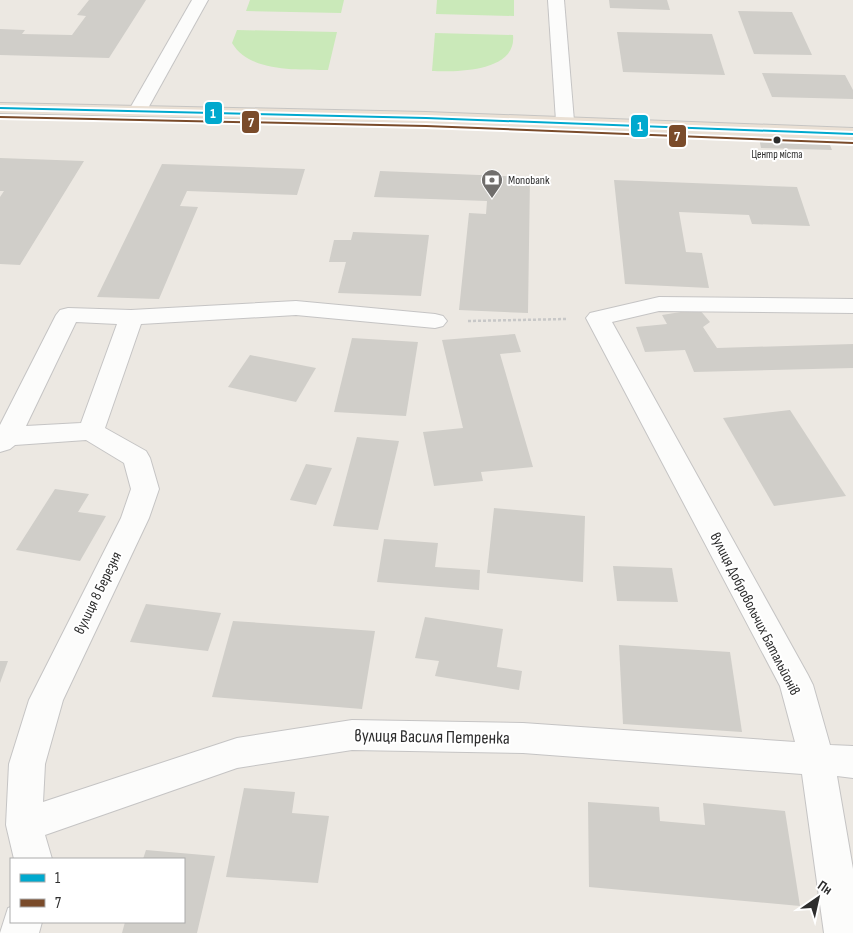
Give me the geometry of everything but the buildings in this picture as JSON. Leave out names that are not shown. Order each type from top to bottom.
[{"type":"highway","points":[[0,108],[565,121],[853,134]]},
{"type":"street","points":[[138,110],[200,0]]},
{"type":"street","points":[[556,0],[565,121]]},
{"type":"street","points":[[598,318],[659,304],[853,306]]},
{"type":"street","points":[[4,439],[68,315],[131,318],[296,308],[435,321]]},
{"type":"street","points":[[4,439],[91,431],[131,318]]},
{"type":"street","name":"вулиця Добровольчих Батальйонів","points":[[598,318],[796,685],[817,760],[844,933]]},
{"type":"street","name":"вулиця 8 Березня","points":[[33,858],[24,825],[27,764],[46,700],[135,518],[146,489],[136,458],[91,431]]},
{"type":"street","name":"вулиця Василя Петренка","points":[[24,825],[237,753],[352,734],[523,738],[853,762]]},
{"type":"path","points":[[435,321],[598,318]]},
{"type":"green space","points":[[250,0],[344,0],[341,13],[246,11]]},
{"type":"green space","points":[[437,0],[514,0],[514,16],[436,14]]},
{"type":"green space","points":[[237,30],[337,32],[328,70],[303,70],[276,67],[250,60],[240,53],[232,43]]},
{"type":"green space","points":[[435,33],[513,35],[512,47],[505,56],[495,63],[483,67],[469,70],[432,71]]},
{"type":"transit line","name":"1","points":[[0,108],[426,118],[853,134]]},
{"type":"transit line","name":"7","points":[[0,117],[426,126],[853,143]]},
{"type":"place","name":"Центр міста","points":[[777,140]]},
{"type":"place","name":"Monobank","points":[[492,199]]}]
